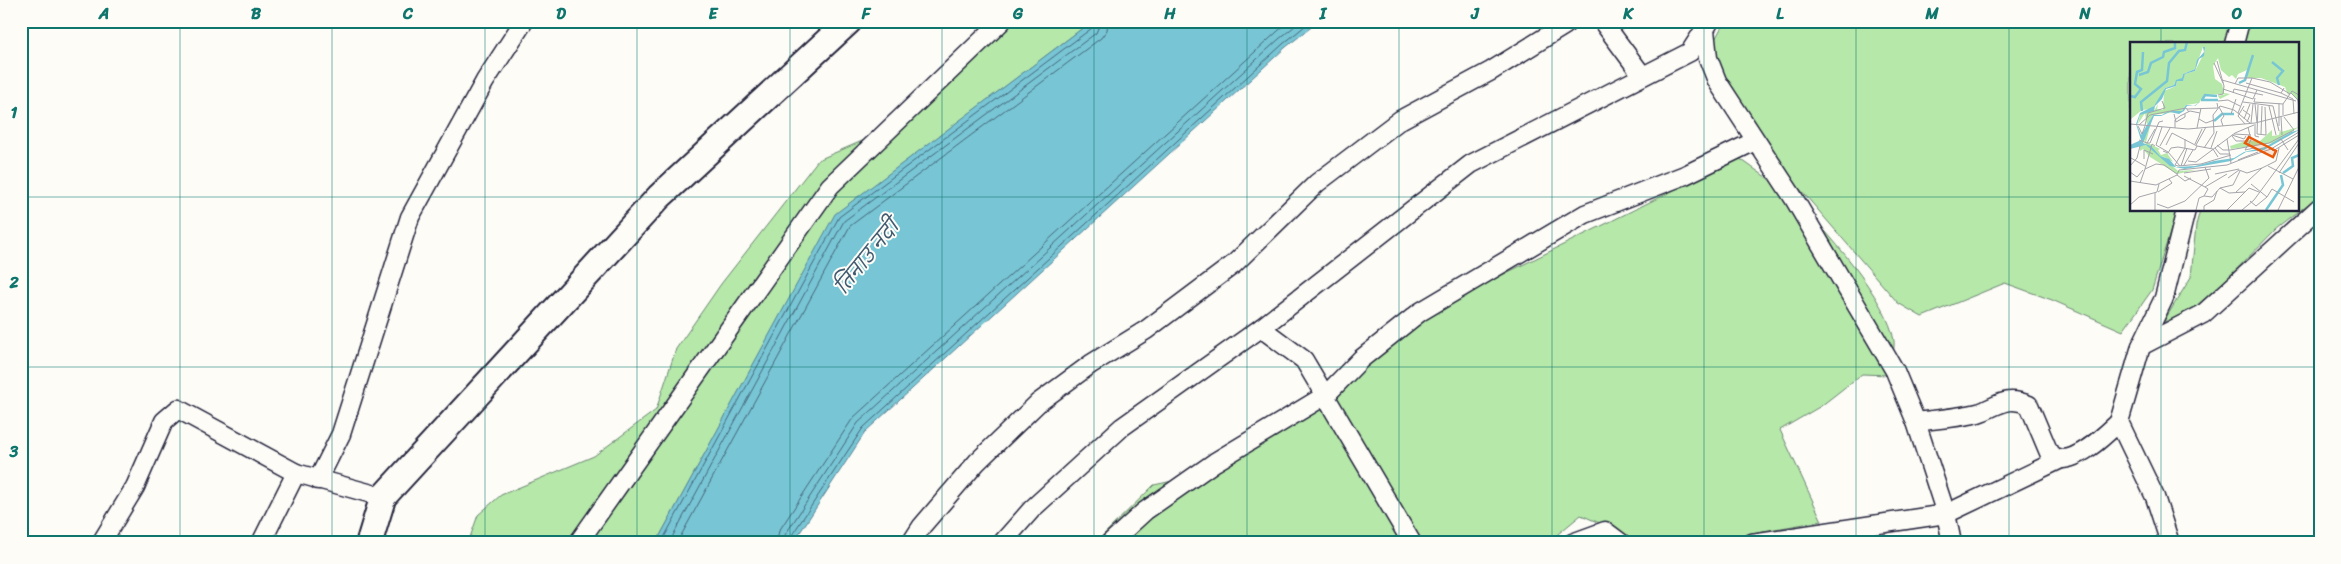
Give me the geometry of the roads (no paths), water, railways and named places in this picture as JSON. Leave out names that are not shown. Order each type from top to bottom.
[{"type":"street","points":[[318,480],[341,434],[410,217],[485,81],[524,21]]},
{"type":"street","points":[[369,543],[383,497],[659,197],[849,21]]},
{"type":"street","points":[[578,543],[830,186],[1002,21]]},
{"type":"street","points":[[911,543],[922,526],[977,462],[1038,403],[1091,364],[1146,330],[1234,264],[1318,183],[1400,120],[1490,71],[1565,25],[1567,21]]},
{"type":"street","points":[[1602,21],[1642,75]]},
{"type":"street","points":[[2235,42],[2240,21]]},
{"type":"street","points":[[1002,543],[1032,509],[1122,427],[1261,328],[1471,164],[1690,52],[1707,26]]},
{"type":"street","points":[[1707,26],[1708,58],[1717,82],[1793,197],[1895,371],[1916,422],[1946,514],[1952,543]]},
{"type":"street","points":[[1110,543],[1145,511],[1207,468],[1326,395],[1361,359],[1420,312],[1474,278],[1585,214],[1685,175],[1755,141]]},
{"type":"street","points":[[2141,346],[2203,314],[2320,207]]},
{"type":"street","points":[[1752,543],[1946,514],[2061,459],[2075,456],[2092,445],[2119,422],[2141,346],[2164,298],[2186,211]]},
{"type":"street","points":[[1261,328],[1304,360],[1412,543]]},
{"type":"street","points":[[1916,422],[1978,412],[2002,401],[2017,400],[2029,405],[2050,455],[2061,459]]},
{"type":"street","points":[[101,543],[135,487],[164,421],[178,409],[296,472],[318,480],[383,497]]},
{"type":"street","points":[[2119,422],[2155,497],[2170,543]]},
{"type":"street","points":[[261,543],[296,472]]},
{"type":"street","points":[[1572,543],[1605,531],[1621,543]]},
{"type":"water","name":"तिनाउ नदी","points":[[1092,21],[1319,21],[1286,47],[866,431],[793,543],[656,543],[835,214]]}]
